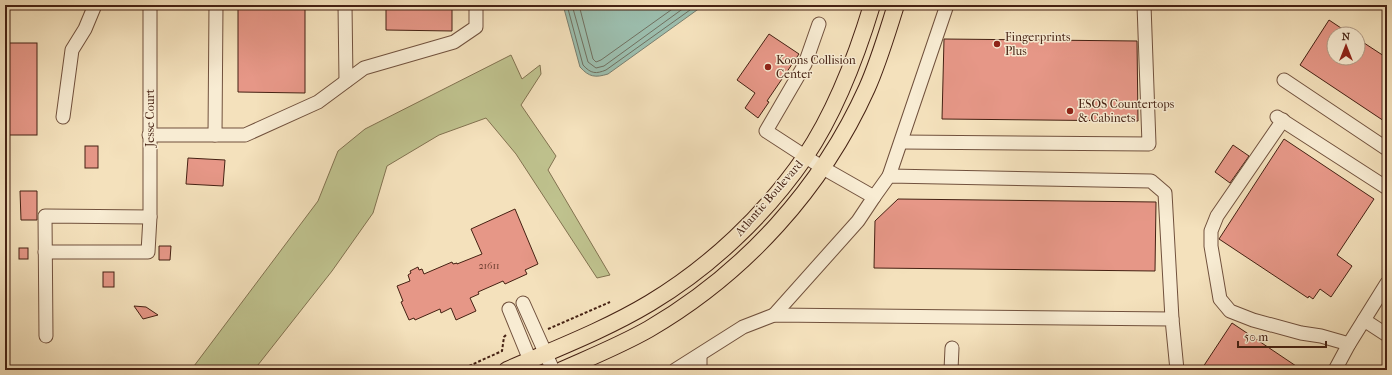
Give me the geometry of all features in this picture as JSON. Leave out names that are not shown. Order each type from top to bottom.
[{"type":"main road","name":"Atlantic Boulevard","points":[[507,370],[532,365],[545,353],[622,319],[651,303],[690,277],[732,240],[756,216],[805,156],[844,85],[857,54],[872,5]]},
{"type":"main road","name":"Atlantic Boulevard","points":[[562,370],[618,346],[649,329],[713,286],[757,248],[823,168],[848,126],[867,88],[883,48],[896,5]]},
{"type":"street","points":[[63,117],[72,50],[85,29],[95,5]]},
{"type":"street","name":"Jesse Court","points":[[45,252],[148,252],[150,217],[150,5]]},
{"type":"street","points":[[215,135],[216,5]]},
{"type":"street","points":[[346,5],[346,81]]},
{"type":"street","points":[[149,135],[245,135],[318,102],[364,68],[454,42],[476,26],[476,5]]},
{"type":"street","points":[[774,315],[858,221],[889,176],[947,5]]},
{"type":"street","points":[[901,142],[1149,144],[1144,5]]},
{"type":"street","points":[[820,24],[805,64],[766,131],[823,168],[874,197]]},
{"type":"street","points":[[1284,80],[1387,149]]},
{"type":"street","points":[[1348,344],[1253,320],[1230,311],[1220,299],[1211,246],[1211,231],[1217,216],[1280,119],[1387,188]]},
{"type":"street","points":[[889,176],[1151,181],[1165,193],[1172,319],[1177,370]]},
{"type":"street","points":[[46,336],[45,216],[150,217]]},
{"type":"street","points":[[1335,370],[1348,344],[1387,283]]},
{"type":"street","points":[[523,303],[553,370]]},
{"type":"street","points":[[509,309],[532,365]]},
{"type":"street","points":[[675,370],[743,327],[774,315],[1172,319]]},
{"type":"street","points":[[1364,320],[1387,335]]},
{"type":"street","points":[[951,370],[952,348]]},
{"type":"street","points":[[700,355],[700,370]]},
{"type":"path","points":[[545,329],[552,329],[610,302]]},
{"type":"path","points":[[460,370],[502,351],[504,337],[507,334]]},
{"type":"green space","points":[[511,55],[522,79],[540,65],[541,74],[521,105],[556,156],[548,170],[610,275],[597,278],[516,154],[486,118],[439,135],[387,166],[373,213],[332,271],[254,370],[191,370],[318,201],[338,151],[365,129]]},
{"type":"water","points":[[563,5],[704,5],[608,74],[592,76],[580,67]]},
{"type":"building","points":[[238,5],[305,5],[305,93],[238,92]]},
{"type":"building","points":[[386,5],[452,5],[452,31],[386,30]]},
{"type":"building","points":[[1329,20],[1338,26],[1326,26],[1326,66],[1366,66],[1366,44],[1387,58],[1387,123],[1300,65]]},
{"type":"building","name":"Koons Collision Center","points":[[769,34],[799,54],[767,101],[769,102],[758,118],[745,108],[755,93],[737,80]]},
{"type":"building","points":[[944,39],[1137,41],[1138,121],[942,119]]},
{"type":"building","points":[[5,43],[37,43],[37,135],[5,135]]},
{"type":"building","points":[[1284,139],[1374,199],[1337,255],[1352,266],[1331,297],[1320,289],[1313,299],[1309,296],[1308,298],[1219,239]]},
{"type":"building","points":[[1233,145],[1249,156],[1230,183],[1215,172]]},
{"type":"building","points":[[85,146],[98,146],[98,168],[85,168]]},
{"type":"building","points":[[188,158],[225,160],[223,186],[186,184]]},
{"type":"building","points":[[20,191],[37,191],[37,220],[21,220]]},
{"type":"building","points":[[898,199],[1156,202],[1155,271],[874,268],[875,221]]},
{"type":"building","points":[[515,209],[538,264],[525,270],[527,274],[505,284],[503,281],[478,292],[479,294],[470,298],[476,311],[456,320],[451,308],[441,313],[440,309],[415,320],[414,318],[409,320],[401,302],[403,301],[397,286],[410,281],[408,275],[411,273],[410,271],[418,267],[419,270],[422,269],[424,274],[452,262],[453,264],[457,264],[482,254],[471,229]]},
{"type":"building","points":[[159,246],[171,246],[170,260],[159,260]]},
{"type":"building","points":[[19,248],[28,248],[28,259],[19,259]]},
{"type":"building","points":[[103,272],[114,272],[114,287],[103,287]]},
{"type":"building","points":[[134,306],[146,307],[158,315],[143,319]]},
{"type":"building","points":[[1232,323],[1302,370],[1201,370]]},
{"type":"place","name":"Fingerprints Plus","points":[[997,44]]},
{"type":"place","name":"Koons Collision Center","points":[[768,67]]},
{"type":"place","name":"ESOS Countertops & Cabinets","points":[[1070,111]]}]
